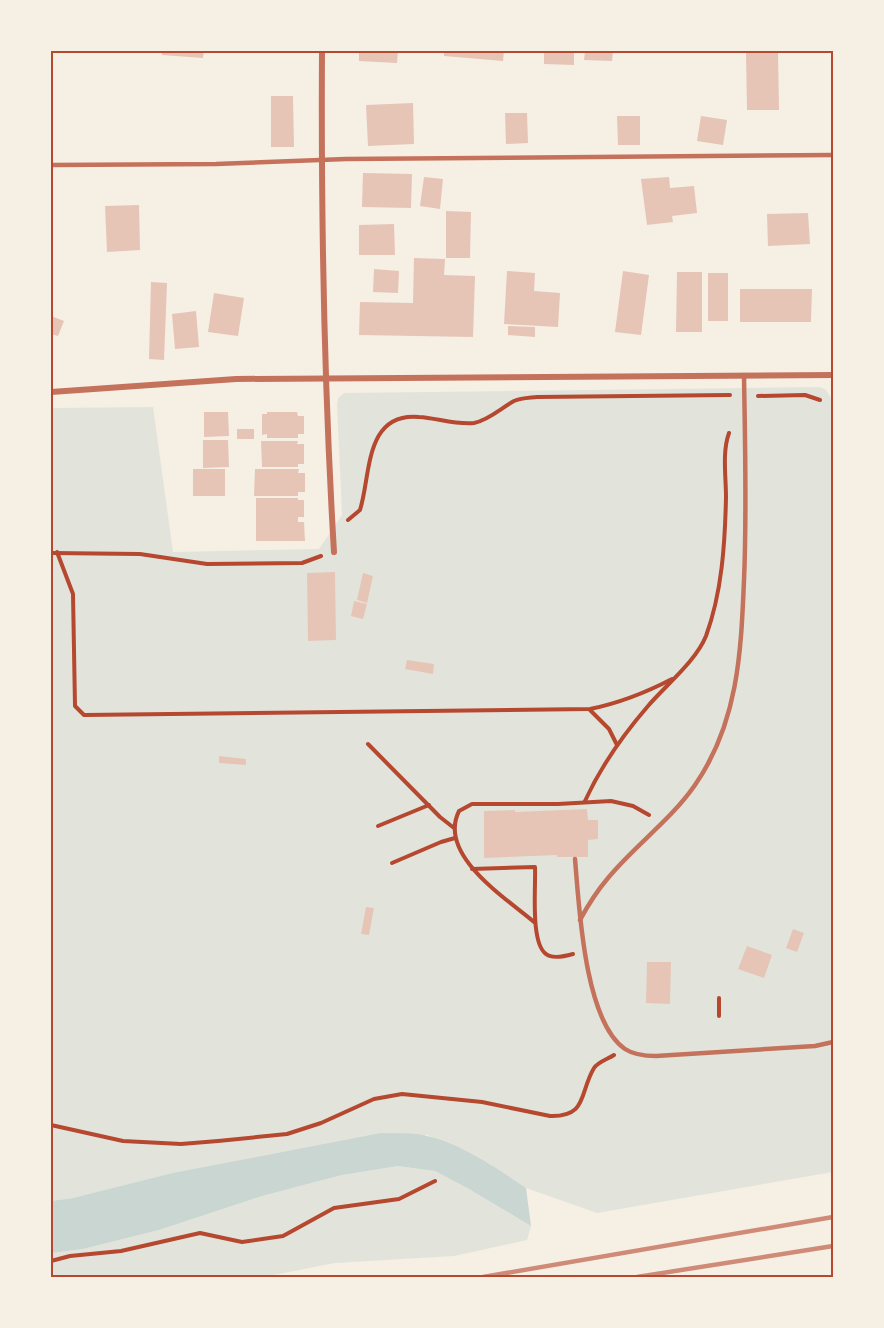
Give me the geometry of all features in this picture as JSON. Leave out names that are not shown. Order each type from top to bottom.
[{"type":"street","points":[[322,51],[321,160],[325,378],[334,552]]},
{"type":"street","points":[[51,392],[236,379],[833,375]]},
{"type":"lane","points":[[51,165],[624,158],[729,154],[833,155]]},
{"type":"lane","points":[[580,920],[593,897],[609,876],[658,828],[695,785],[719,739],[737,684],[746,521],[744,375]]},
{"type":"lane","points":[[575,859],[580,920],[596,1002],[604,1022],[617,1042],[625,1049],[644,1056],[656,1056],[815,1046],[833,1042]]},
{"type":"path","points":[[722,395],[730,402]]},
{"type":"path","points":[[672,679],[643,694],[612,705],[590,709],[84,715],[75,706],[73,594],[54,553],[140,554],[207,564],[283,564],[316,559],[325,554],[334,541],[341,524],[360,510],[367,466],[378,436],[387,426],[409,417],[474,423],[484,420],[516,401],[537,397],[805,395],[820,400]]},
{"type":"path","points":[[585,801],[617,745],[700,649],[719,586],[726,497],[725,445],[731,429]]},
{"type":"path","points":[[590,709],[609,729],[617,745]]},
{"type":"path","points":[[368,744],[454,828]]},
{"type":"path","points":[[534,922],[471,869],[455,838],[454,828],[459,811],[472,804],[621,802],[649,814],[658,828]]},
{"type":"path","points":[[378,826],[429,806]]},
{"type":"path","points":[[392,863],[455,838]]},
{"type":"path","points":[[471,869],[535,867],[534,922],[538,941],[544,952],[552,956],[569,955]]},
{"type":"path","points":[[719,998],[719,1016]]},
{"type":"path","points":[[51,1125],[123,1140],[181,1144],[218,1142],[286,1134],[321,1123],[374,1099],[402,1094],[452,1098],[562,1116],[572,1113],[579,1106],[596,1065],[625,1049]]},
{"type":"path","points":[[51,1261],[70,1256],[121,1251],[200,1233],[242,1242],[284,1236],[334,1208],[399,1199],[435,1181]]},
{"type":"shaded area","points":[[819,387],[825,389],[833,400],[833,1172],[597,1213],[526,1188],[458,1148],[427,1135],[298,1150],[241,1160],[51,1201],[51,408],[153,407],[173,552],[319,549],[342,515],[337,404],[338,398],[344,393]]},
{"type":"shaded area","points":[[381,1133],[416,1134],[440,1139],[491,1165],[526,1188],[531,1226],[435,1171],[398,1166],[342,1175],[262,1196],[159,1230],[83,1249],[51,1253],[51,1201],[73,1198],[173,1173]]},
{"type":"shaded area","points":[[398,1166],[435,1171],[469,1189],[531,1226],[527,1240],[454,1256],[335,1263],[263,1277],[51,1277],[51,1253],[83,1249],[159,1230],[262,1196],[342,1175]]},
{"type":"building","points":[[162,51],[204,51],[203,58],[162,55]]},
{"type":"building","points":[[359,51],[398,51],[397,63],[359,61]]},
{"type":"building","points":[[444,51],[504,51],[503,61],[444,56]]},
{"type":"building","points":[[544,51],[574,51],[574,65],[544,64]]},
{"type":"building","points":[[585,51],[613,51],[612,61],[584,60]]},
{"type":"building","points":[[746,53],[778,53],[779,110],[747,110]]},
{"type":"building","points":[[271,96],[293,96],[294,147],[271,147]]},
{"type":"building","points":[[413,103],[414,144],[368,146],[366,105]]},
{"type":"building","points":[[505,113],[527,113],[528,143],[506,144]]},
{"type":"building","points":[[617,116],[640,116],[640,145],[618,145]]},
{"type":"building","points":[[701,116],[727,120],[723,145],[697,141]]},
{"type":"building","points":[[363,173],[412,174],[411,208],[362,207]]},
{"type":"building","points":[[424,177],[443,179],[440,209],[420,206]]},
{"type":"building","points":[[669,177],[670,188],[694,186],[697,213],[672,216],[673,222],[647,225],[641,179]]},
{"type":"building","points":[[139,205],[140,250],[107,252],[105,206]]},
{"type":"building","points":[[446,211],[471,212],[470,258],[446,258]]},
{"type":"building","points":[[808,213],[810,244],[768,246],[767,214]]},
{"type":"building","points":[[394,224],[395,255],[359,255],[359,225]]},
{"type":"building","points":[[414,258],[445,259],[444,275],[475,276],[473,337],[359,335],[360,302],[413,303]]},
{"type":"building","points":[[374,269],[399,271],[398,293],[373,292]]},
{"type":"building","points":[[507,271],[535,273],[534,291],[560,293],[558,327],[504,324]]},
{"type":"building","points":[[623,271],[649,275],[641,335],[615,332]]},
{"type":"building","points":[[677,272],[702,272],[702,332],[676,332]]},
{"type":"building","points":[[708,273],[728,273],[728,321],[708,321]]},
{"type":"building","points":[[151,282],[167,283],[164,360],[149,359]]},
{"type":"building","points":[[740,289],[812,289],[811,322],[740,322]]},
{"type":"building","points":[[214,293],[244,298],[238,336],[208,332]]},
{"type":"building","points":[[196,311],[199,347],[175,349],[172,314]]},
{"type":"building","points":[[51,316],[64,321],[58,336],[51,334]]},
{"type":"building","points":[[508,326],[535,327],[535,337],[508,335]]},
{"type":"building","points":[[204,412],[228,412],[229,436],[204,437]]},
{"type":"building","points":[[267,412],[297,412],[298,416],[304,416],[304,434],[298,434],[298,438],[267,438],[267,434],[262,435],[262,414],[267,414]]},
{"type":"building","points":[[237,429],[254,429],[254,439],[237,439]]},
{"type":"building","points":[[203,440],[228,440],[229,467],[203,468]]},
{"type":"building","points":[[261,441],[298,441],[297,444],[304,444],[304,464],[298,464],[298,467],[262,467]]},
{"type":"building","points":[[193,469],[225,469],[225,496],[193,496]]},
{"type":"building","points":[[255,469],[299,469],[298,473],[305,473],[305,492],[298,492],[298,496],[254,496]]},
{"type":"building","points":[[256,498],[304,500],[304,517],[298,517],[298,522],[304,522],[305,541],[256,541]]},
{"type":"building","points":[[335,572],[336,640],[308,641],[307,573]]},
{"type":"building","points":[[363,573],[373,576],[367,603],[357,600]]},
{"type":"building","points":[[354,601],[367,604],[363,619],[351,616]]},
{"type":"building","points":[[407,660],[434,664],[433,674],[405,669]]},
{"type":"building","points":[[219,756],[246,759],[246,765],[219,763]]},
{"type":"building","points":[[587,809],[588,820],[598,820],[598,839],[588,840],[588,857],[557,857],[557,855],[484,858],[484,811]]},
{"type":"building","points":[[366,907],[374,908],[369,935],[361,934]]},
{"type":"building","points":[[793,929],[804,933],[797,952],[786,948]]},
{"type":"building","points":[[747,946],[772,955],[764,978],[738,969]]},
{"type":"building","points":[[647,962],[671,962],[670,1004],[646,1003]]},
{"type":"railway","points":[[483,1277],[833,1217]]},
{"type":"railway","points":[[637,1277],[833,1246]]}]
